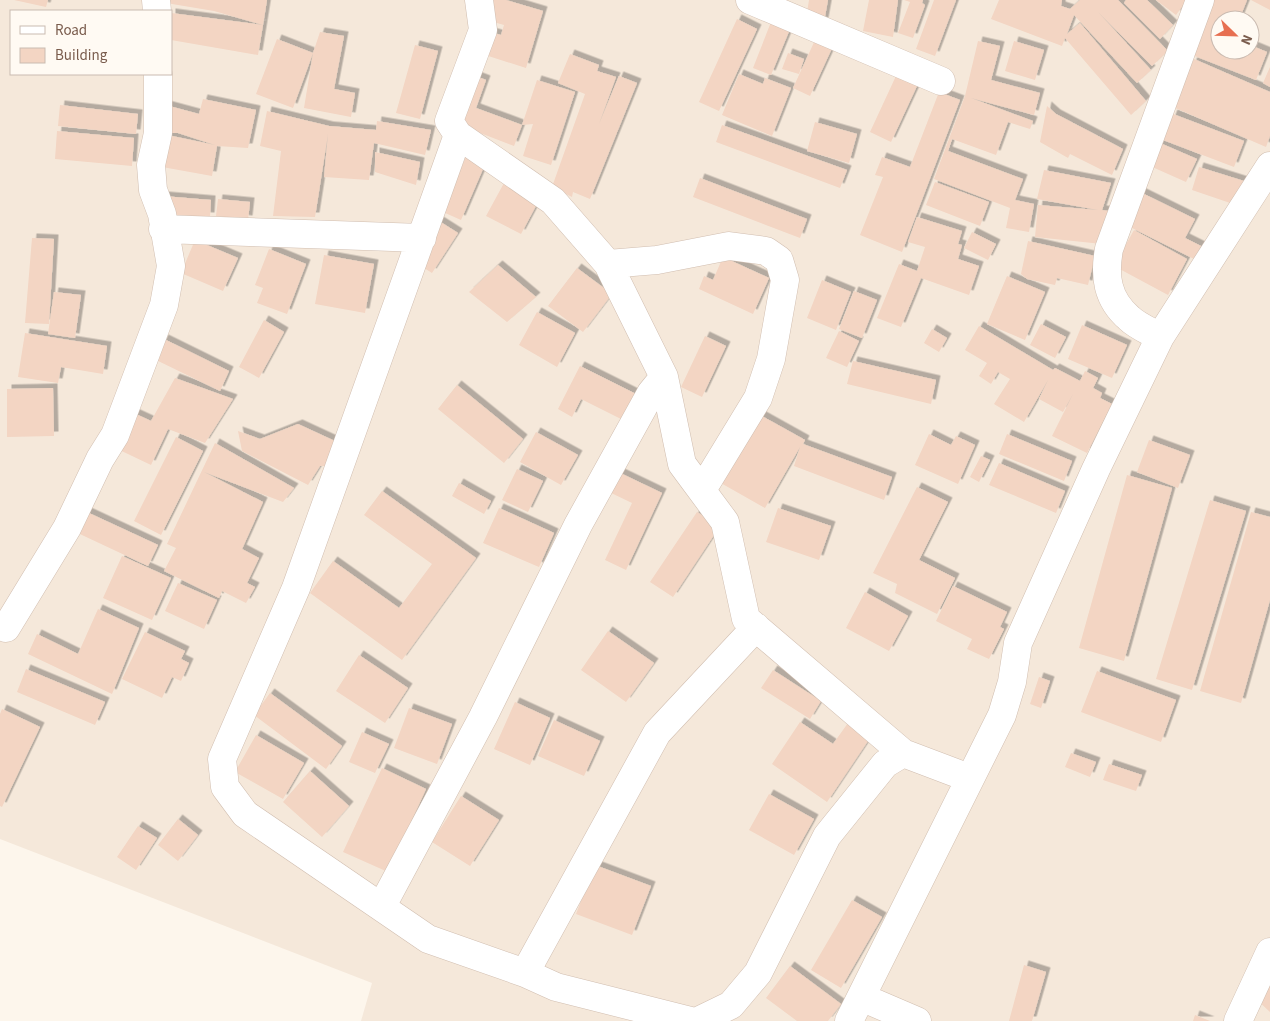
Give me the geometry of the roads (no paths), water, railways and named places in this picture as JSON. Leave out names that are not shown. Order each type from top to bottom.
[{"type":"street","points":[[478,0],[483,30],[449,121],[458,135],[553,201],[608,264],[664,376],[682,464],[725,522],[746,619],[903,753],[969,778]]},
{"type":"street","points":[[750,0],[941,81]]},
{"type":"street","points":[[1160,337],[1129,318],[1110,293],[1105,271],[1112,240],[1200,0]]},
{"type":"street","points":[[6,628],[66,528],[100,459],[115,434],[164,304],[171,266],[163,229],[162,214],[153,190],[151,165],[158,133],[158,75]]},
{"type":"street","points":[[458,135],[296,588],[222,759],[225,787],[244,814],[428,939],[556,987],[691,1021]]},
{"type":"street","points":[[849,1021],[1002,715],[1012,682],[1018,643],[1096,469],[1160,337],[1270,166]]},
{"type":"street","points":[[163,229],[422,238]]},
{"type":"street","points":[[608,264],[657,260],[729,246],[766,251],[779,260],[785,280],[771,358],[758,398],[702,490]]},
{"type":"street","points":[[382,906],[483,717],[578,525],[650,394],[664,376]]},
{"type":"street","points":[[525,974],[657,733],[756,627]]},
{"type":"street","points":[[698,1021],[731,1005],[758,973],[827,836],[885,764],[903,753]]},
{"type":"street","points":[[1238,1021],[1270,952]]},
{"type":"street","points":[[861,997],[917,1021]]}]
